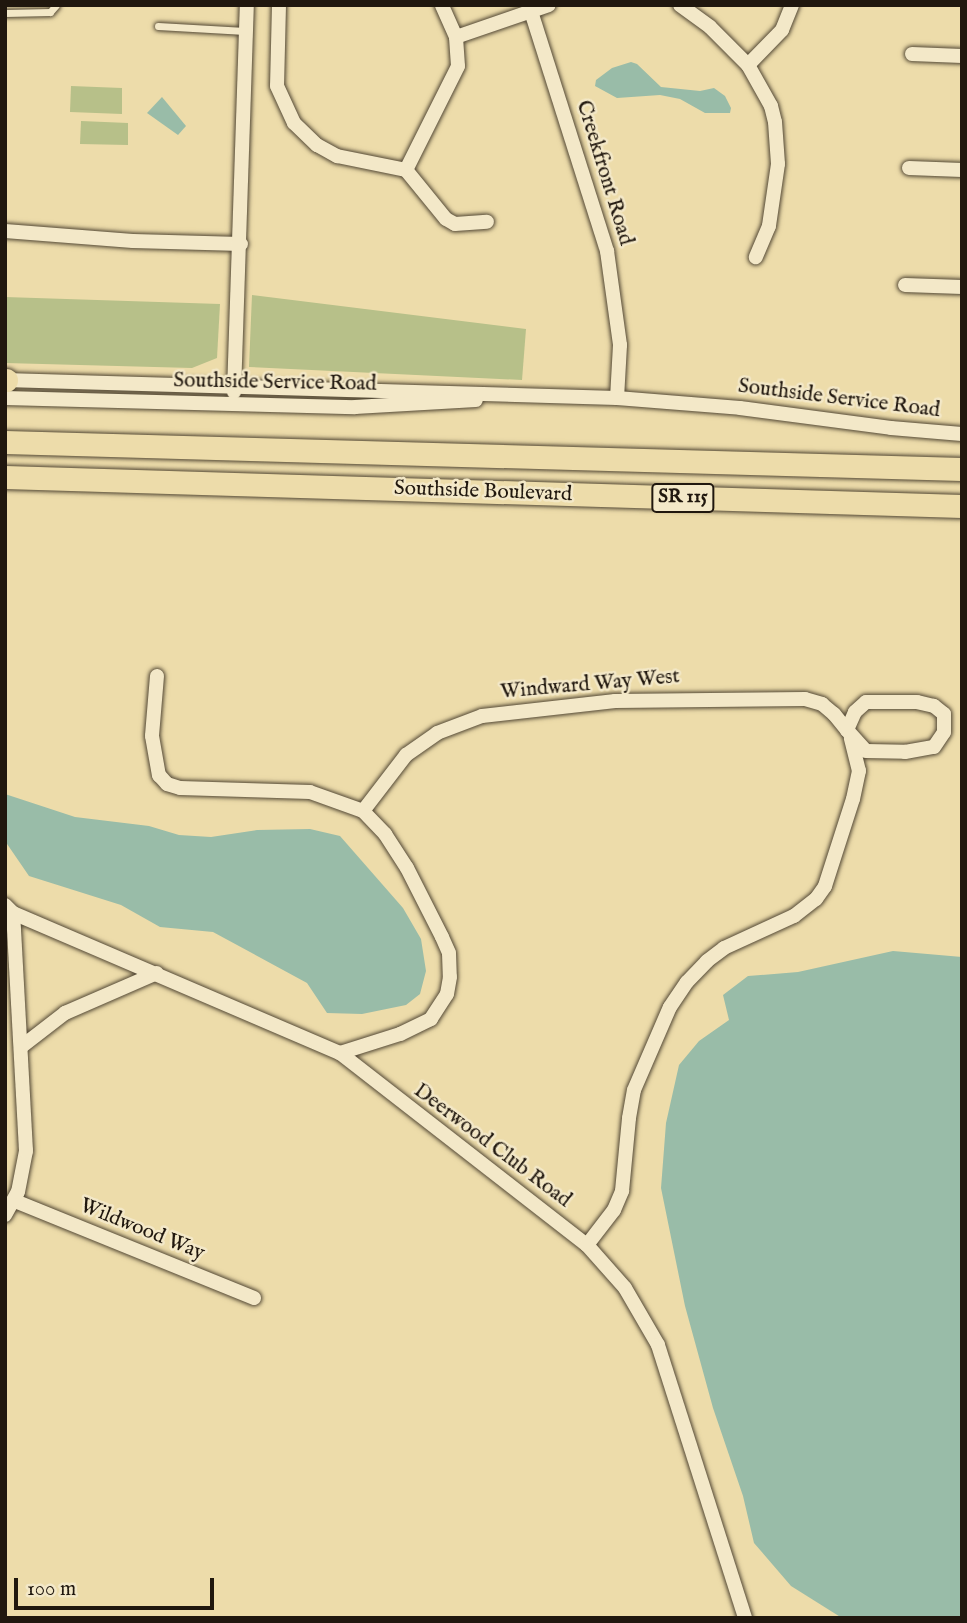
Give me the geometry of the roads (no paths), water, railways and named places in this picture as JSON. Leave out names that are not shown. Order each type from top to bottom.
[{"type":"highway","name":"Southside Boulevard","points":[[5,442],[962,469]]},
{"type":"highway","name":"Southside Boulevard","points":[[5,477],[962,506]]},
{"type":"street","points":[[234,405],[247,5]]},
{"type":"street","points":[[279,5],[277,86],[294,122],[317,145],[337,156],[406,170],[446,219],[455,224],[488,222]]},
{"type":"street","points":[[406,170],[455,76],[458,55],[456,37],[442,5]]},
{"type":"street","points":[[456,37],[530,8],[549,5]]},
{"type":"street","points":[[680,5],[709,27],[748,65],[771,106],[778,146],[769,226],[756,257]]},
{"type":"street","points":[[748,65],[782,30],[792,5]]},
{"type":"street","name":"Creekfront Road","points":[[530,8],[607,251],[620,345],[617,398]]},
{"type":"street","points":[[912,54],[962,56]]},
{"type":"street","points":[[909,168],[962,170]]},
{"type":"street","points":[[5,232],[133,242],[241,244]]},
{"type":"street","points":[[905,285],[962,287]]},
{"type":"street","name":"Southside Service Road","points":[[5,380],[617,398],[740,408],[891,428],[962,434]]},
{"type":"street","name":"Southside Service Road","points":[[5,398],[355,407],[544,396]]},
{"type":"street","points":[[157,676],[152,736],[159,775],[167,784],[180,788],[310,792],[363,811],[385,834],[407,868],[449,953],[450,978],[447,994],[430,1018],[400,1034],[340,1053]]},
{"type":"street","name":"Windward Way West","points":[[363,811],[407,755],[437,733],[482,716],[615,701],[805,699],[822,704],[846,730]]},
{"type":"street","points":[[866,702],[917,702],[934,706],[944,714],[944,732],[934,747],[866,751],[846,730],[855,712],[866,702]]},
{"type":"street","points":[[587,1245],[614,1210],[622,1191],[634,1090],[670,1007],[687,982],[707,961],[724,948],[794,916],[816,899],[825,886],[853,799],[859,771],[857,753],[846,730]]},
{"type":"street","points":[[5,1215],[15,1200],[26,1151],[9,909]]},
{"type":"street","name":"Deerwood Club Road","points":[[9,909],[340,1053],[587,1245],[625,1288],[657,1345],[745,1618]]},
{"type":"street","points":[[20,1047],[65,1013],[157,973]]},
{"type":"street","name":"Wildwood Way","points":[[15,1200],[254,1298]]},
{"type":"lane","points":[[5,13],[50,12],[56,5]]},
{"type":"lane","points":[[158,26],[245,31]]}]
